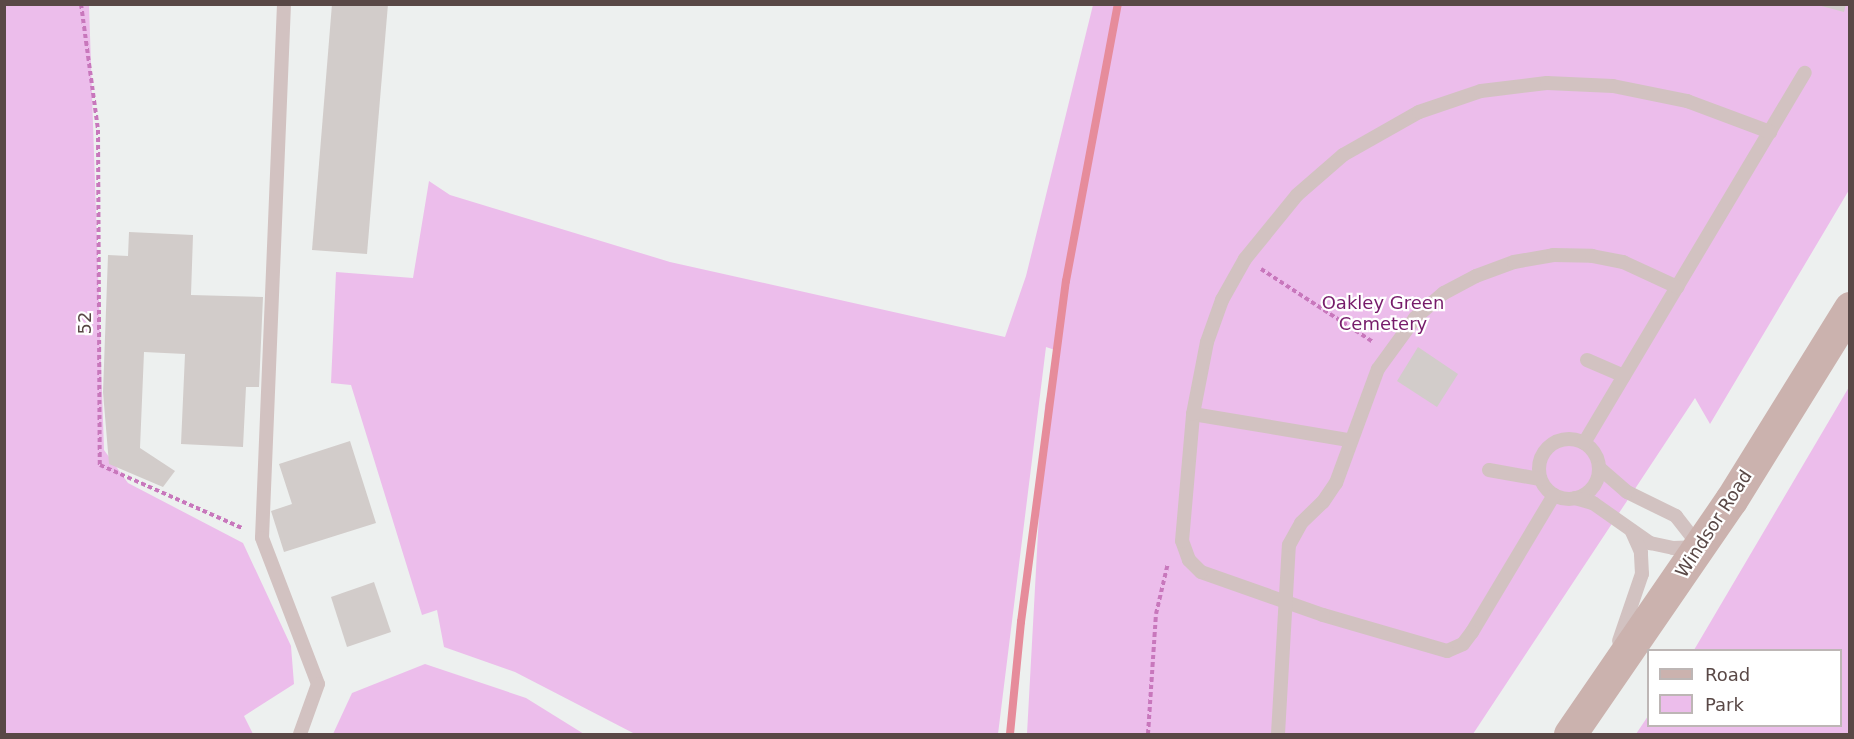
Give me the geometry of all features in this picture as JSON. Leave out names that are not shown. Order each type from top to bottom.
[{"type":"main road","name":"Windsor Road","points":[[1570,735],[1700,547],[1850,308]]},
{"type":"lane","points":[[284,4],[262,538],[318,684],[300,735]]},
{"type":"lane","points":[[1584,443],[1805,73]]},
{"type":"lane","points":[[1554,495],[1472,632],[1455,648],[1438,651],[1209,576],[1189,560],[1182,541],[1193,414],[1206,342],[1222,300],[1245,259],[1297,195],[1343,155],[1419,112],[1481,92],[1547,83],[1612,86],[1687,101],[1770,132]]},
{"type":"lane","points":[[1278,735],[1289,545],[1301,523],[1323,502],[1336,483],[1349,440],[1388,352],[1415,318],[1443,293],[1495,268],[1533,257],[1571,254],[1608,258],[1638,267],[1677,287]]},
{"type":"lane","points":[[1587,360],[1624,376]]},
{"type":"lane","points":[[1193,414],[1349,440]]},
{"type":"lane","points":[[1540,479],[1540,461],[1549,446],[1567,438],[1584,443],[1597,458],[1599,468],[1593,487],[1575,498]]},
{"type":"lane","points":[[1489,470],[1540,479],[1554,495],[1593,503],[1632,532],[1662,547],[1700,547],[1695,536],[1676,516],[1627,492],[1599,468]]},
{"type":"lane","points":[[1599,693],[1642,574],[1641,552],[1632,532]]},
{"type":"path","name":"52","points":[[81,4],[98,130],[100,465],[262,538]]},
{"type":"path","points":[[1245,259],[1388,352]]},
{"type":"path","points":[[1148,735],[1156,614],[1169,557]]},
{"type":"green space","points":[[4,5],[89,5],[104,450],[128,483],[243,543],[291,646],[294,684],[244,716],[253,734],[5,734]]},
{"type":"green space","name":"Oakley Green Cemetery","points":[[1093,5],[1849,5],[1849,190],[1710,424],[1695,398],[1473,734],[1027,734],[1045,405],[1058,351],[1046,347],[998,734],[635,734],[515,672],[444,647],[437,610],[422,615],[351,385],[331,383],[336,272],[413,278],[429,181],[450,195],[670,262],[1005,337],[1026,276]]},
{"type":"green space","points":[[1849,387],[1849,734],[1636,734],[1647,718],[1647,727],[1842,727],[1842,649],[1695,649]]},
{"type":"green space","points":[[425,664],[526,698],[584,734],[333,734],[352,693]]},
{"type":"building","points":[[332,4],[388,4],[367,254],[312,250]]},
{"type":"building","points":[[1814,4],[1846,4],[1844,12]]},
{"type":"building","points":[[129,232],[193,235],[191,295],[263,297],[259,387],[246,387],[243,447],[181,444],[185,354],[144,352],[140,448],[175,471],[163,487],[109,464],[103,392],[108,255],[128,256]]},
{"type":"building","points":[[1418,347],[1458,374],[1437,407],[1397,381]]},
{"type":"building","points":[[350,441],[376,523],[284,552],[271,511],[292,504],[279,464]]},
{"type":"building","points":[[374,582],[391,632],[347,647],[331,597]]},
{"type":"waterway","points":[[1010,734],[1021,622],[1066,281],[1118,4]]}]
